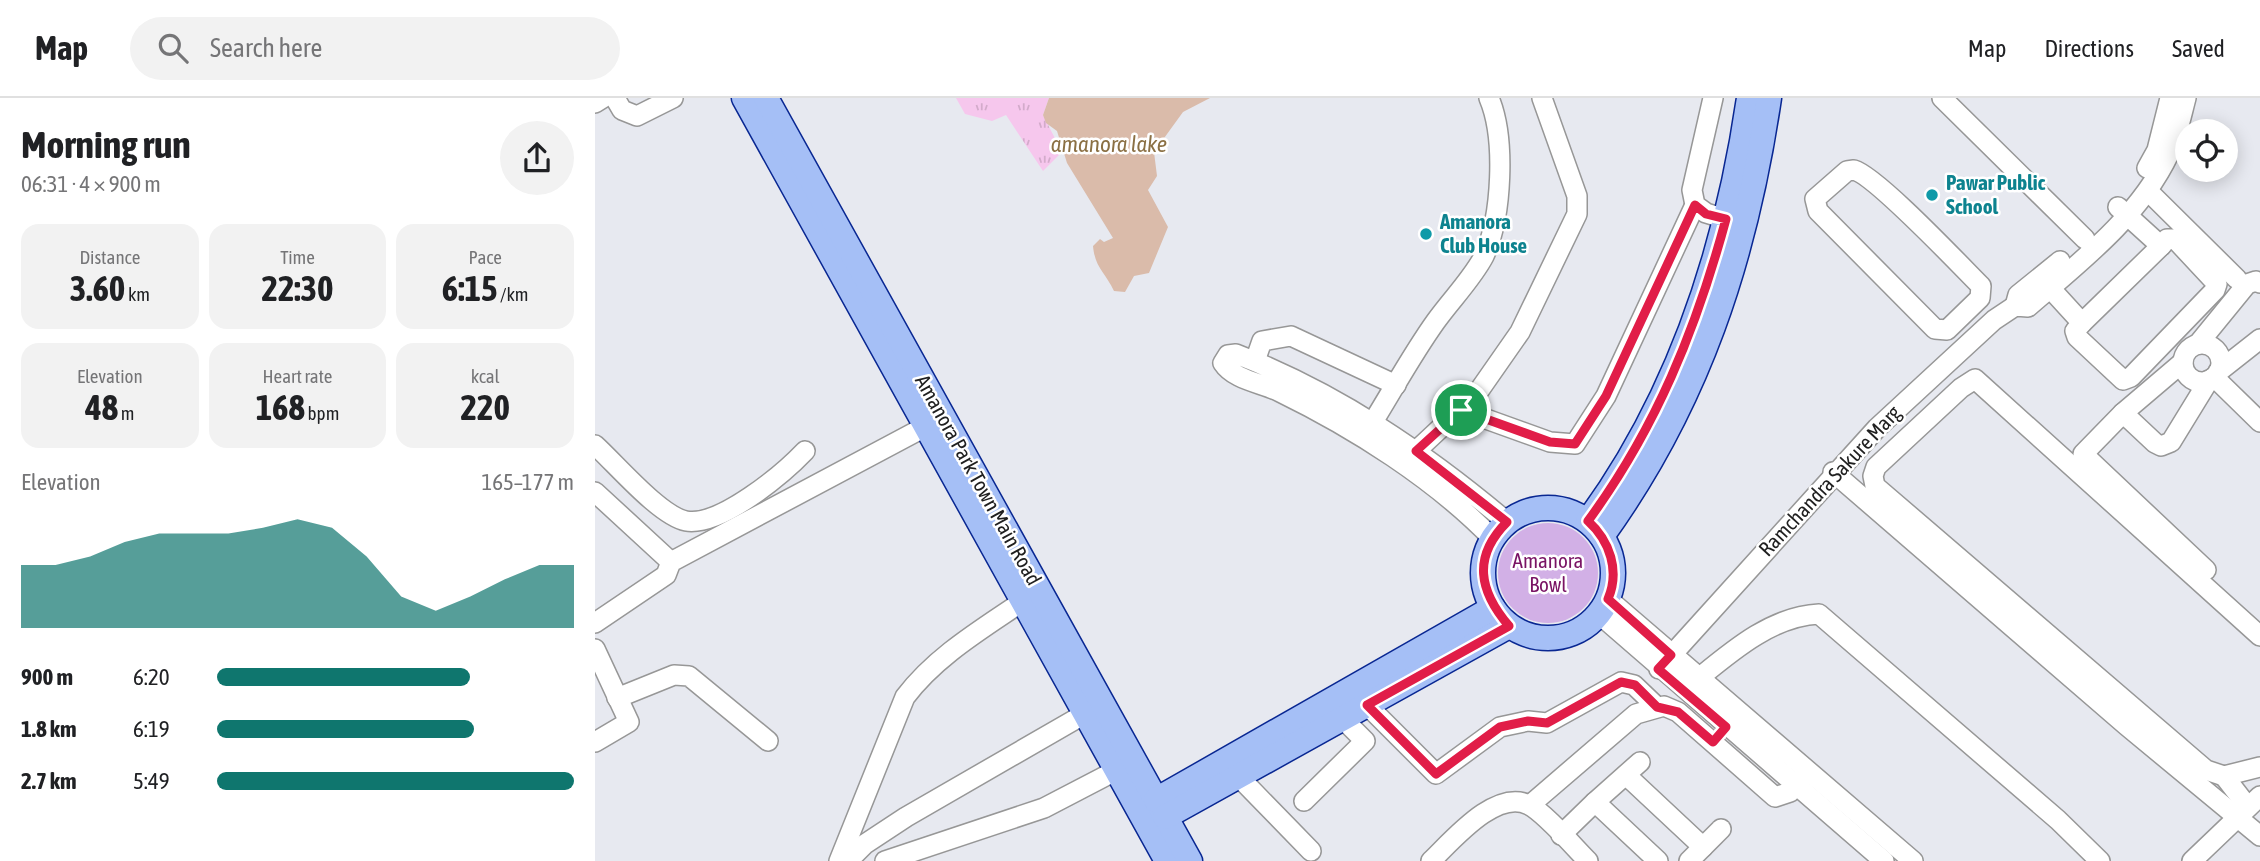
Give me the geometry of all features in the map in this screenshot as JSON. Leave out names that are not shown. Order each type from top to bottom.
[{"type":"main road","name":"Amanora Park Town Main Road","points":[[744,98],[935,421],[1023,601],[1160,808],[1190,861]]},
{"type":"main road","name":"Amanora Park Town Main Road","points":[[766,98],[935,421],[1094,709],[1117,770],[1167,861]]},
{"type":"main road","points":[[1595,529],[1671,380],[1706,289],[1726,219],[1749,98]]},
{"type":"main road","points":[[1595,529],[1659,450],[1712,331],[1751,198],[1769,98]]},
{"type":"main road","points":[[1542,508],[1567,511],[1595,529],[1613,567],[1603,607],[1579,630],[1555,638],[1529,635],[1501,617],[1483,579],[1486,554],[1500,530],[1518,515],[1542,508]]},
{"type":"main road","points":[[1160,808],[1238,776],[1343,719],[1501,617]]},
{"type":"main road","points":[[1160,808],[1501,617]]},
{"type":"street","points":[[595,103],[603,98]]},
{"type":"street","points":[[615,98],[622,110],[636,116],[673,98]]},
{"type":"street","points":[[1373,422],[1434,324],[1483,256],[1498,200],[1499,146],[1495,111],[1489,98]]},
{"type":"street","points":[[1416,451],[1476,395],[1520,332],[1577,214],[1577,196],[1542,98]]},
{"type":"street","points":[[1461,410],[1550,442],[1575,444],[1606,396],[1695,205],[1692,190],[1694,174],[1713,98]]},
{"type":"street","points":[[1942,98],[2085,239]]},
{"type":"street","name":"Ramchandra Sakure Marg","points":[[2015,306],[2028,307],[2050,288],[2123,211],[2157,150],[2171,98]]},
{"type":"street","name":"Ramchandra Sakure Marg","points":[[1665,662],[1833,472],[1978,334],[2015,306],[2018,295],[2148,191],[2172,147],[2186,98]]},
{"type":"street","points":[[1847,171],[1861,172],[1981,286],[1980,298],[1961,316],[1947,330],[1935,329],[1818,211],[1815,199],[1847,171]]},
{"type":"street","points":[[2148,191],[2237,279]]},
{"type":"street","points":[[1695,205],[1706,214],[1726,219]]},
{"type":"street","points":[[2123,211],[2161,246]]},
{"type":"street","points":[[2167,239],[2175,239],[2217,284],[2215,290],[2131,377],[2123,380],[2077,337],[2075,331],[2161,246],[2167,239]]},
{"type":"street","points":[[2260,283],[2247,284],[2197,344],[2187,351],[2183,362],[2123,413],[2083,454],[2260,621]]},
{"type":"street","points":[[2050,288],[2082,323]]},
{"type":"street","points":[[1961,316],[1978,334]]},
{"type":"street","points":[[1255,361],[1262,341],[1291,336],[1396,385]]},
{"type":"street","points":[[2123,413],[2155,443],[2166,445],[2171,442],[2213,377],[2260,339]]},
{"type":"street","points":[[2197,344],[2210,346],[2218,354],[2213,377]]},
{"type":"street","points":[[1236,354],[1255,361],[1297,379],[1373,422],[1416,451],[1500,530],[1477,522],[1391,457],[1337,422],[1277,391],[1230,372],[1223,363],[1228,355],[1236,354]]},
{"type":"street","points":[[2183,362],[2191,378],[2213,377],[2260,422]]},
{"type":"street","points":[[2256,774],[2224,776],[2206,770],[1875,486],[1873,476],[1876,467],[1961,388],[1975,379],[2260,636]]},
{"type":"street","points":[[595,623],[666,575],[671,562],[935,421]]},
{"type":"street","points":[[595,445],[669,513],[686,521],[707,520],[748,497],[783,474],[805,451]]},
{"type":"street","points":[[1833,472],[2117,717],[2249,807]]},
{"type":"street","points":[[595,492],[671,562]]},
{"type":"street","points":[[839,861],[905,697],[918,680],[942,658],[1023,601]]},
{"type":"street","points":[[1603,607],[1802,778],[1913,861]]},
{"type":"street","points":[[1699,678],[1753,637],[1793,618],[1819,614],[2066,828],[2100,861]]},
{"type":"street","points":[[595,649],[629,722],[595,742]]},
{"type":"street","points":[[1665,662],[1699,678],[1733,720]]},
{"type":"street","points":[[617,698],[674,675],[689,676],[768,741]]},
{"type":"street","points":[[1367,705],[1436,774],[1500,727],[1528,721],[1547,723],[1621,682],[1635,685],[1657,707],[1678,712],[1775,797],[1790,792],[1802,778]]},
{"type":"street","points":[[1530,805],[1636,714],[1657,707]]},
{"type":"street","points":[[848,861],[865,844],[907,817],[1094,709]]},
{"type":"street","points":[[1304,800],[1365,741],[1343,719]]},
{"type":"street","points":[[1713,742],[1733,720]]},
{"type":"street","points":[[1561,835],[1633,768],[1703,847]]},
{"type":"street","points":[[885,861],[1044,808],[1117,770]]},
{"type":"street","points":[[1238,776],[1311,851]]},
{"type":"street","points":[[2224,776],[2249,807],[2260,836]]},
{"type":"street","points":[[1802,778],[1884,861]]},
{"type":"street","points":[[1431,861],[1482,814],[1500,804],[1516,801],[1530,805],[1588,861]]},
{"type":"street","points":[[1595,802],[1658,861]]},
{"type":"street","points":[[2192,861],[2249,807]]},
{"type":"street","points":[[1689,861],[1721,829]]},
{"type":"green space","points":[[956,98],[1049,98],[1043,115],[1062,152],[1043,171],[1006,115],[992,121],[965,114]]},
{"type":"green space","name":"Amanora Bowl","points":[[1548,523],[1567,527],[1583,538],[1594,554],[1598,573],[1594,592],[1583,608],[1567,619],[1548,623],[1529,619],[1513,608],[1502,592],[1498,573],[1502,554],[1513,538],[1529,527]]},
{"type":"water","name":"amanora lake","points":[[1049,98],[1210,98],[1183,112],[1154,152],[1157,176],[1148,190],[1168,227],[1149,273],[1134,276],[1125,292],[1114,291],[1096,260],[1093,246],[1100,239],[1104,242],[1113,238],[1067,163],[1057,131],[1046,123],[1043,115]]},
{"type":"place","name":"Pawar Public School","points":[[1932,195]]},
{"type":"place","name":"Amanora Club House","points":[[1426,234]]},
{"type":"route","points":[[1695,205],[1706,214],[1726,219],[1706,289],[1671,380],[1642,441],[1620,478],[1588,521],[1599,532],[1611,555],[1613,580],[1608,599],[1671,655],[1658,669],[1726,727],[1713,742],[1678,712],[1664,706],[1657,707],[1635,685],[1621,682],[1547,723],[1528,721],[1500,727],[1436,774],[1367,705],[1509,626],[1493,608],[1483,579],[1486,554],[1498,531],[1507,522],[1416,451],[1461,410],[1550,442],[1567,446],[1575,444],[1606,396],[1695,205]]}]
